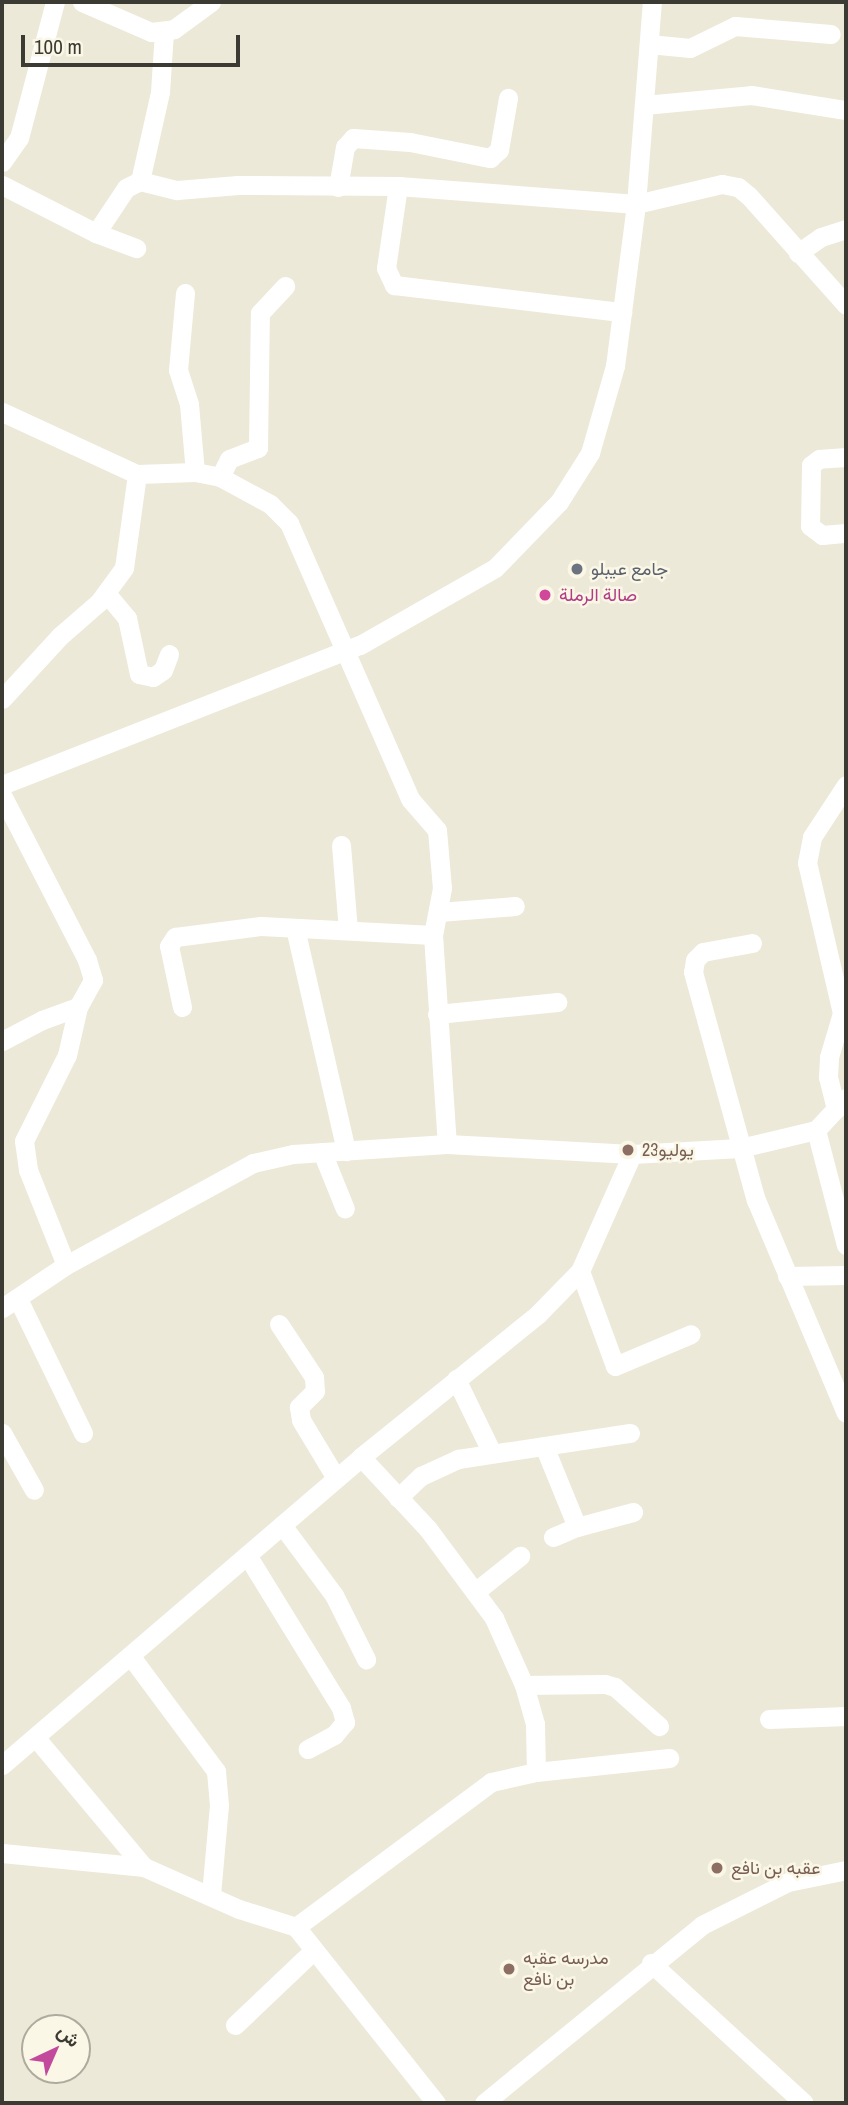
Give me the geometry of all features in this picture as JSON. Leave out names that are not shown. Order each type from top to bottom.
[{"type":"street","points":[[2,162],[23,128],[55,2]]},
{"type":"street","points":[[82,2],[152,33],[164,33],[211,2]]},
{"type":"street","points":[[2,785],[345,652],[495,568],[559,502],[594,441],[611,385],[636,204],[652,2]]},
{"type":"street","points":[[649,44],[690,48],[735,26],[831,34]]},
{"type":"street","points":[[140,181],[161,84],[164,33]]},
{"type":"street","points":[[644,105],[751,95],[846,110]]},
{"type":"street","points":[[338,187],[345,147],[353,138],[410,142],[491,158],[499,150],[508,98]]},
{"type":"street","points":[[96,233],[127,188],[140,181],[177,190],[238,185],[398,186],[636,204],[722,184],[738,187],[846,305]]},
{"type":"street","points":[[2,185],[96,233],[136,248]]},
{"type":"street","points":[[398,186],[386,268],[394,285],[622,313]]},
{"type":"street","points":[[799,253],[821,237],[846,229]]},
{"type":"street","points":[[220,477],[229,459],[258,448],[260,313],[285,286]]},
{"type":"street","points":[[185,293],[178,370],[189,404],[195,472]]},
{"type":"street","points":[[2,412],[137,474],[195,472],[220,477],[271,504],[289,523],[410,799],[437,830],[439,912],[432,935],[447,1144]]},
{"type":"street","points":[[846,457],[819,459],[811,465],[810,526],[822,535],[846,533]]},
{"type":"street","points":[[2,699],[106,593],[129,555],[137,474]]},
{"type":"street","points":[[106,593],[127,618],[139,674],[153,677],[163,670],[169,654]]},
{"type":"street","points":[[83,1433],[10,1303],[66,1265],[253,1163],[322,1152],[447,1144],[632,1154],[740,1148],[816,1130],[841,1103],[828,1057],[842,1013],[807,863],[812,837],[846,785]]},
{"type":"street","points":[[2,795],[87,960],[93,980],[78,1007],[68,1055],[24,1141],[28,1170],[66,1265]]},
{"type":"street","points":[[341,845],[348,930]]},
{"type":"street","points":[[439,912],[515,906]]},
{"type":"street","points":[[182,1007],[169,946],[174,937],[261,926],[432,935]]},
{"type":"street","points":[[295,928],[346,1151]]},
{"type":"street","points":[[752,943],[703,952],[695,960],[694,972],[740,1148],[787,1276],[846,1412]]},
{"type":"street","points":[[437,1014],[557,1002]]},
{"type":"street","points":[[2,1041],[42,1020],[78,1007]]},
{"type":"street","points":[[816,1130],[845,1237]]},
{"type":"street","points":[[322,1152],[345,1209]]},
{"type":"street","points":[[2,1765],[132,1658],[336,1478],[538,1314],[580,1271],[632,1154]]},
{"type":"street","points":[[580,1271],[615,1366],[691,1334]]},
{"type":"street","points":[[787,1276],[846,1275]]},
{"type":"street","points":[[279,1324],[314,1377],[315,1391],[299,1407],[300,1420],[336,1478]]},
{"type":"street","points":[[456,1380],[492,1453]]},
{"type":"street","points":[[2,1433],[34,1490]]},
{"type":"street","points":[[398,1498],[421,1476],[458,1459],[629,1433]]},
{"type":"street","points":[[544,1446],[577,1527]]},
{"type":"street","points":[[361,1457],[398,1498],[494,1618],[524,1685],[535,1724],[537,1772]]},
{"type":"street","points":[[554,1537],[577,1527],[633,1512]]},
{"type":"street","points":[[282,1525],[334,1595],[366,1660]]},
{"type":"street","points":[[247,1555],[341,1709],[345,1722],[308,1749]]},
{"type":"street","points":[[475,1592],[520,1556]]},
{"type":"street","points":[[132,1658],[216,1771],[219,1805],[211,1895]]},
{"type":"street","points":[[524,1685],[605,1684],[615,1687],[659,1726]]},
{"type":"street","points":[[769,1719],[846,1716]]},
{"type":"street","points":[[36,1738],[144,1867]]},
{"type":"street","points":[[296,1927],[335,1902],[462,1800],[491,1782],[537,1772],[669,1758]]},
{"type":"street","points":[[2,1853],[144,1867],[296,1927],[436,2103]]},
{"type":"street","points":[[484,2103],[702,1925],[749,1899],[788,1882],[846,1870]]},
{"type":"street","points":[[235,2025],[314,1950]]},
{"type":"street","points":[[651,1964],[804,2103]]},
{"type":"place","name":"جامع عيبلو","points":[[577,569]]},
{"type":"place","name":"صالة الرملة","points":[[545,595]]},
{"type":"place","name":"23يوليو","points":[[628,1150]]},
{"type":"place","name":"عقبه بن نافع","points":[[717,1868]]},
{"type":"place","name":"مدرسه عقبه بن نافع","points":[[509,1969]]}]
